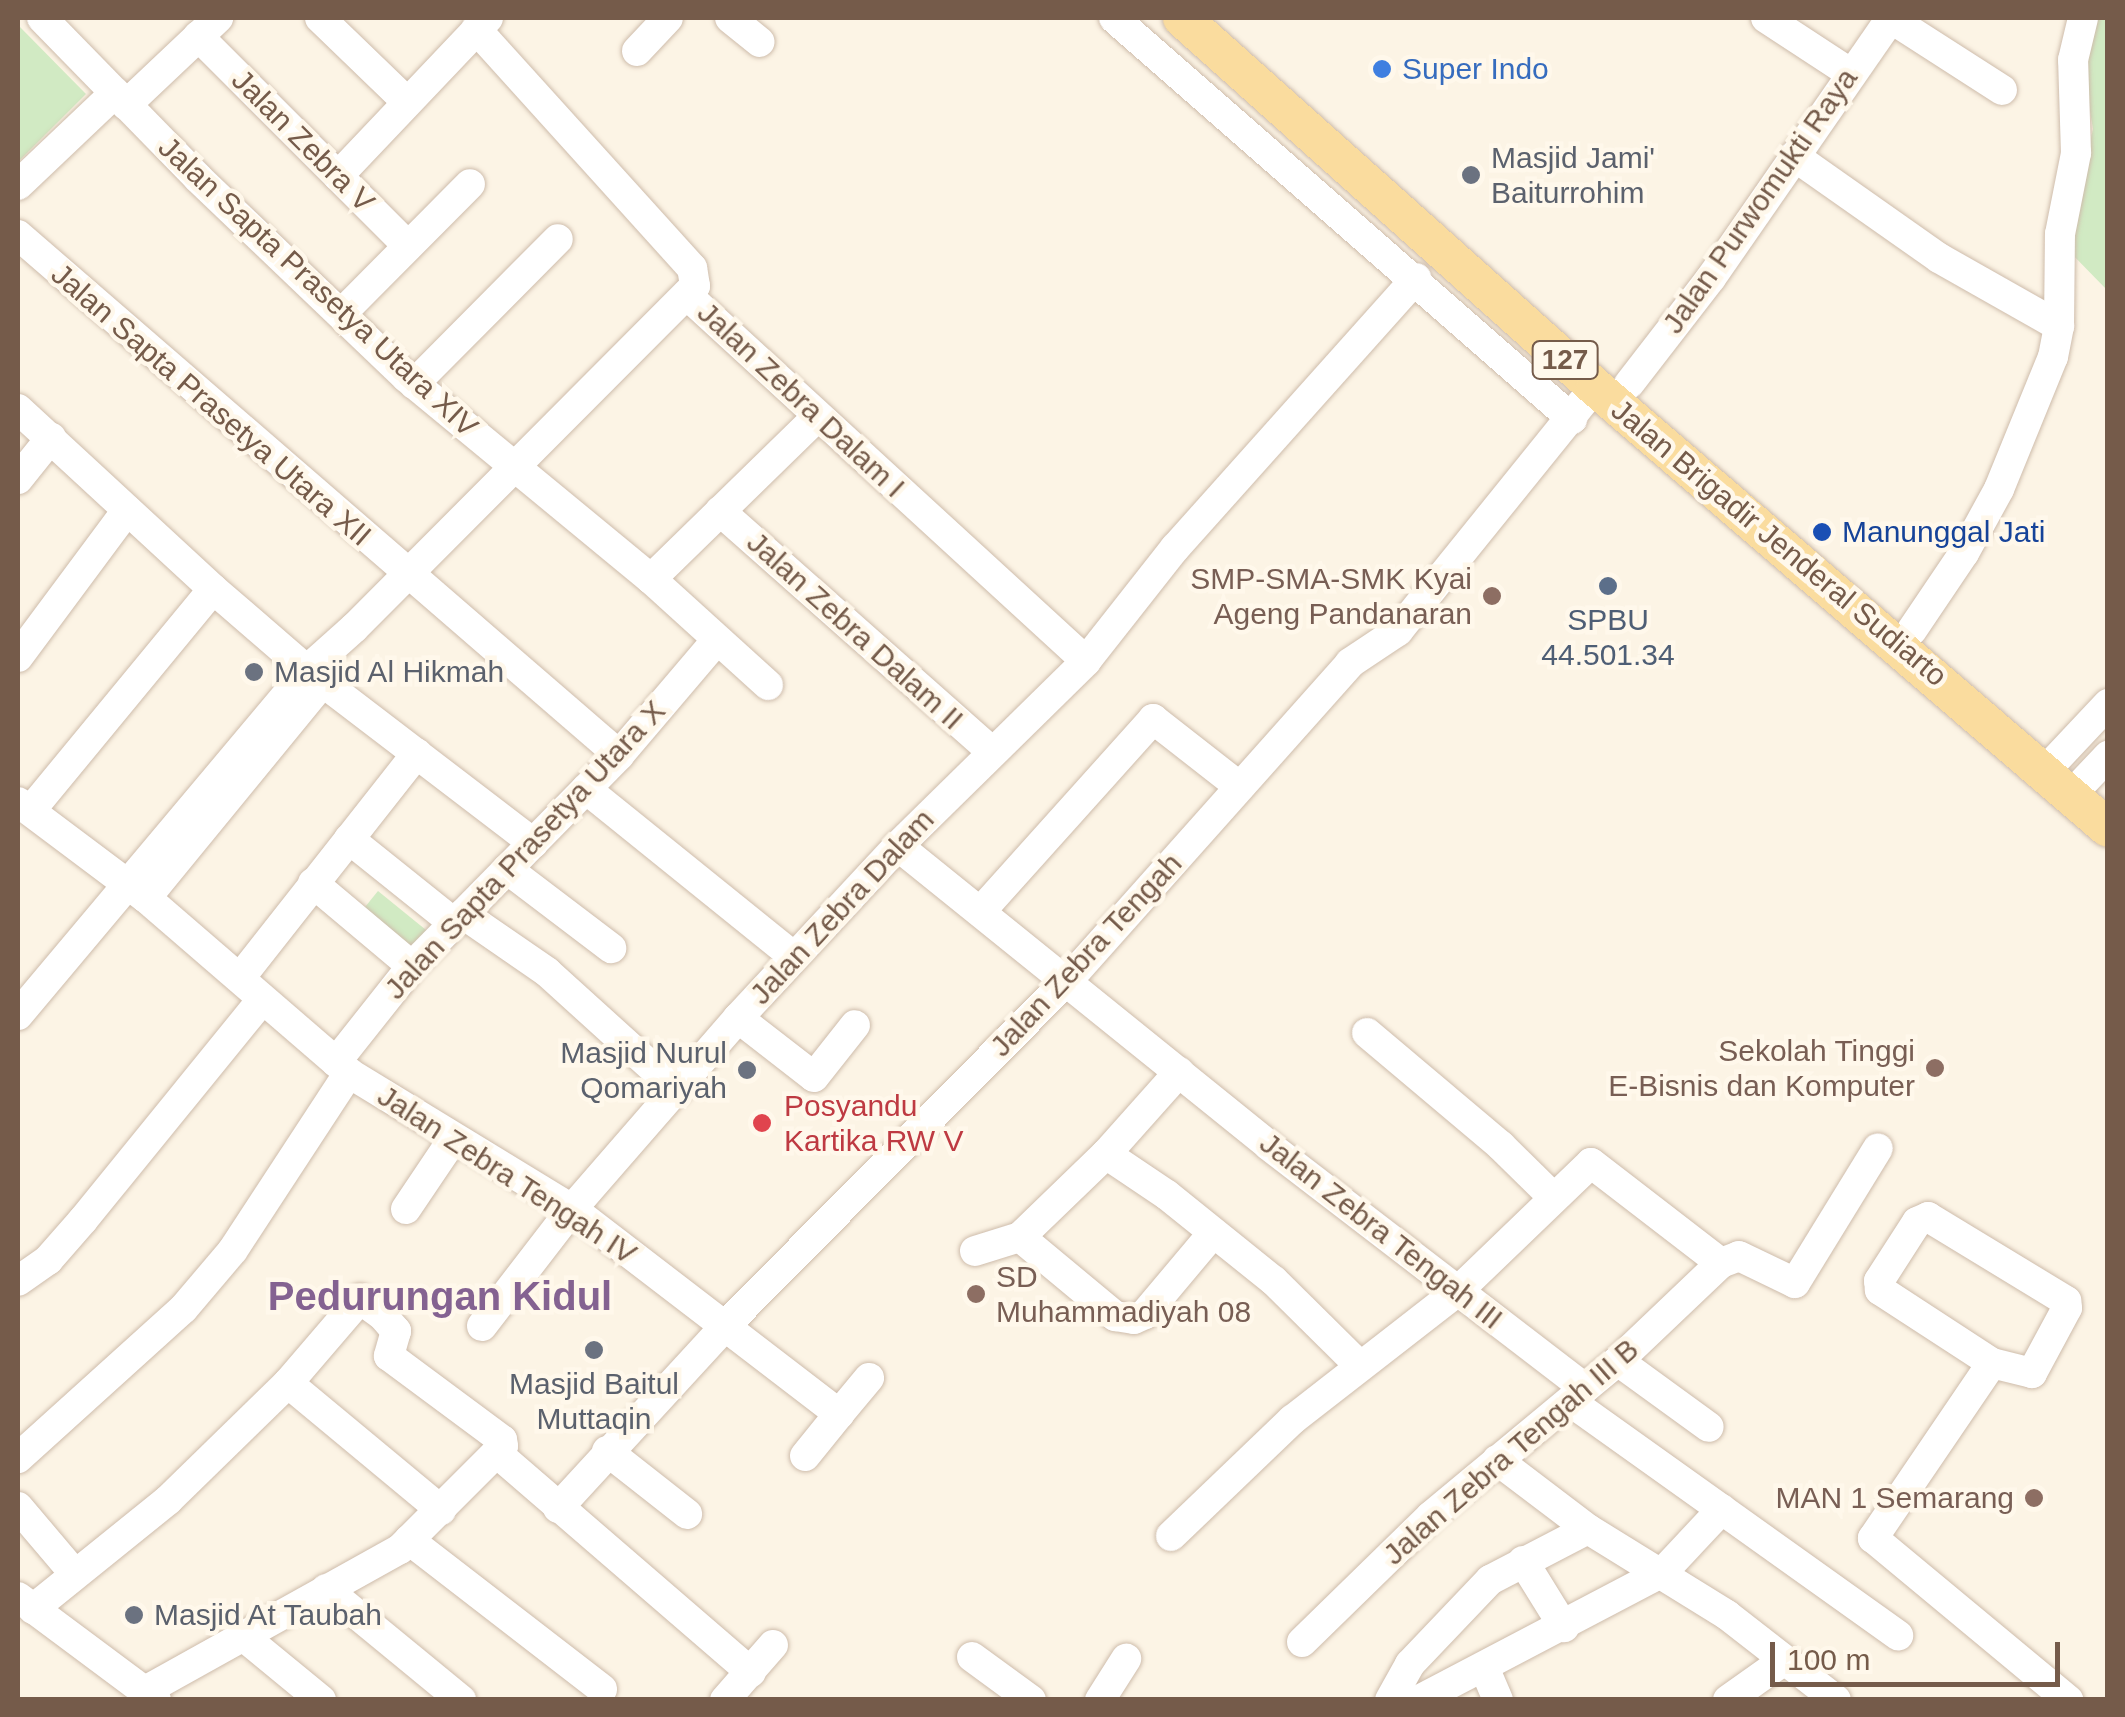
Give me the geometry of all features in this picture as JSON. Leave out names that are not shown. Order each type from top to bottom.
[{"type":"main road","name":"Jalan Brigadir Jenderal Sudiarto","points":[[1182,18],[1612,386],[2079,777]]},
{"type":"main road","name":"Jalan Brigadir Jenderal Sudiarto","points":[[1207,18],[1612,386],[1912,630],[2079,777],[2108,828]]},
{"type":"street","points":[[320,18],[407,102]]},
{"type":"street","points":[[638,51],[668,18]]},
{"type":"street","points":[[730,18],[760,42]]},
{"type":"street","points":[[1114,18],[1416,278],[1572,419]]},
{"type":"street","points":[[1766,18],[1850,72]]},
{"type":"street","points":[[1891,18],[2002,90]]},
{"type":"street","name":"Jalan Purwomukti Raya","points":[[1612,386],[1711,278],[1891,18]]},
{"type":"street","points":[[1912,630],[1964,553],[1999,489],[2045,382],[2060,326],[2060,234],[2076,153],[2072,60],[2083,18]]},
{"type":"street","name":"Jalan Sapta Prasetya Utara XIV","points":[[49,20],[120,99],[414,384],[652,579],[768,685]]},
{"type":"street","points":[[338,176],[482,24]]},
{"type":"street","name":"Jalan Zebra Dalam I","points":[[482,24],[692,268],[696,281],[688,296],[1086,661]]},
{"type":"street","points":[[18,185],[208,27]]},
{"type":"street","name":"Jalan Zebra V","points":[[208,27],[338,176],[408,246]]},
{"type":"street","points":[[1794,156],[1939,258],[2060,326]]},
{"type":"street","points":[[340,314],[470,184]]},
{"type":"street","name":"Jalan Sapta Prasetya Utara XII","points":[[18,235],[406,575],[619,755]]},
{"type":"street","points":[[414,384],[558,239]]},
{"type":"street","name":"Jalan Zebra Dalam","points":[[482,1326],[572,1209],[738,1018],[990,751],[1086,661],[1176,548],[1416,278]]},
{"type":"street","points":[[18,1015],[136,891],[354,628],[512,466],[688,296]]},
{"type":"street","name":"Jalan Zebra Tengah","points":[[558,1508],[726,1325],[1068,980],[1350,663],[1398,631],[1572,419],[1612,386]]},
{"type":"street","points":[[18,409],[213,590],[315,676],[533,843]]},
{"type":"street","points":[[652,579],[818,416]]},
{"type":"street","points":[[18,479],[51,438]]},
{"type":"street","points":[[18,657],[127,510]]},
{"type":"street","name":"Jalan Zebra Dalam II","points":[[720,511],[990,751]]},
{"type":"street","points":[[24,806],[213,590]]},
{"type":"street","name":"Jalan Sapta Prasetya Utara X","points":[[18,1458],[196,1294],[252,1222],[342,1067],[412,966],[619,755],[717,640]]},
{"type":"street","points":[[2079,777],[2108,704]]},
{"type":"street","points":[[981,911],[1153,719],[1240,786]]},
{"type":"street","points":[[18,1281],[48,1260],[83,1220],[251,989],[313,883],[417,753]]},
{"type":"street","points":[[586,789],[794,957]]},
{"type":"street","name":"Jalan Zebra Tengah IV","points":[[24,806],[136,891],[342,1067],[572,1209],[839,1414]]},
{"type":"street","points":[[349,840],[458,919],[547,972],[677,1090]]},
{"type":"street","name":"Jalan Zebra Tengah III","points":[[898,846],[1178,1072],[1459,1290],[1578,1395],[1722,1508],[1898,1635]]},
{"type":"street","points":[[506,870],[611,948]]},
{"type":"street","points":[[313,883],[412,966]]},
{"type":"street","points":[[738,1018],[814,1077],[856,1025]]},
{"type":"street","points":[[1368,1032],[1501,1146],[1554,1198]]},
{"type":"street","points":[[975,1251],[1020,1237],[1106,1154],[1178,1072]]},
{"type":"street","points":[[406,1209],[453,1139]]},
{"type":"street","points":[[1172,1536],[1292,1420],[1459,1290],[1587,1165],[1598,1165],[1721,1263],[1740,1256],[1795,1283],[1878,1148]]},
{"type":"street","points":[[1106,1154],[1274,1280],[1359,1365]]},
{"type":"street","points":[[1924,1218],[1934,1218],[2066,1301],[2067,1308],[2032,1373],[1992,1363],[1880,1290],[1879,1280],[1924,1218]]},
{"type":"street","points":[[1020,1237],[1115,1316],[1134,1320],[1144,1314],[1213,1233]]},
{"type":"street","name":"Jalan Zebra Tengah III B","points":[[1302,1642],[1431,1516],[1618,1362],[1721,1263]]},
{"type":"street","points":[[360,1299],[395,1327],[389,1356],[502,1440],[498,1454],[409,1540],[242,1636],[151,1695],[23,1604],[74,1572],[168,1500],[288,1383],[360,1299]]},
{"type":"street","points":[[1618,1362],[1709,1427]]},
{"type":"street","points":[[1992,1363],[1872,1538],[2068,1700]]},
{"type":"street","points":[[805,1456],[869,1378]]},
{"type":"street","points":[[288,1383],[441,1510]]},
{"type":"street","points":[[607,1451],[687,1514]]},
{"type":"street","points":[[498,1454],[751,1672]]},
{"type":"street","points":[[1498,1460],[1588,1529],[1727,1615],[1836,1700]]},
{"type":"street","points":[[18,1507],[74,1572]]},
{"type":"street","points":[[1419,1700],[1663,1572],[1722,1508]]},
{"type":"street","points":[[1390,1700],[1410,1664],[1490,1580],[1588,1529]]},
{"type":"street","points":[[409,1540],[602,1689]]},
{"type":"street","points":[[1523,1561],[1564,1627]]},
{"type":"street","points":[[326,1589],[461,1700]]},
{"type":"street","points":[[242,1636],[322,1700]]},
{"type":"street","points":[[726,1700],[774,1644]]},
{"type":"street","points":[[972,1657],[1031,1700]]},
{"type":"street","points":[[1100,1700],[1126,1659]]},
{"type":"street","points":[[1728,1700],[1783,1661]]},
{"type":"street","points":[[1484,1667],[1498,1700]]},
{"type":"green space","points":[[2090,18],[2107,18],[2107,290],[2066,248],[2093,129],[2078,40]]},
{"type":"green space","points":[[18,25],[86,94],[18,162]]},
{"type":"green space","points":[[378,891],[427,931],[410,952],[361,912]]},
{"type":"place","name":"Super Indo","points":[[1382,69]]},
{"type":"place","name":"Masjid Jami' Baiturrohim","points":[[1471,175]]},
{"type":"place","name":"Manunggal Jati","points":[[1822,532]]},
{"type":"place","name":"SPBU 44.501.34","points":[[1608,586]]},
{"type":"place","name":"SMP-SMA-SMK Kyai Ageng Pandanaran","points":[[1492,596]]},
{"type":"place","name":"Masjid Al Hikmah","points":[[254,672]]},
{"type":"place","name":"Sekolah Tinggi E-Bisnis dan Komputer","points":[[1935,1068]]},
{"type":"place","name":"Masjid Nurul Qomariyah","points":[[747,1070]]},
{"type":"place","name":"Posyandu Kartika RW V","points":[[762,1123]]},
{"type":"place","name":"SD Muhammadiyah 08","points":[[976,1294]]},
{"type":"place","name":"Masjid Baitul Muttaqin","points":[[594,1350]]},
{"type":"place","name":"MAN 1 Semarang","points":[[2034,1498]]},
{"type":"place","name":"Masjid At Taubah","points":[[134,1615]]},
{"type":"district","name":"Pedurungan Kidul","points":[[440,1296]]}]
